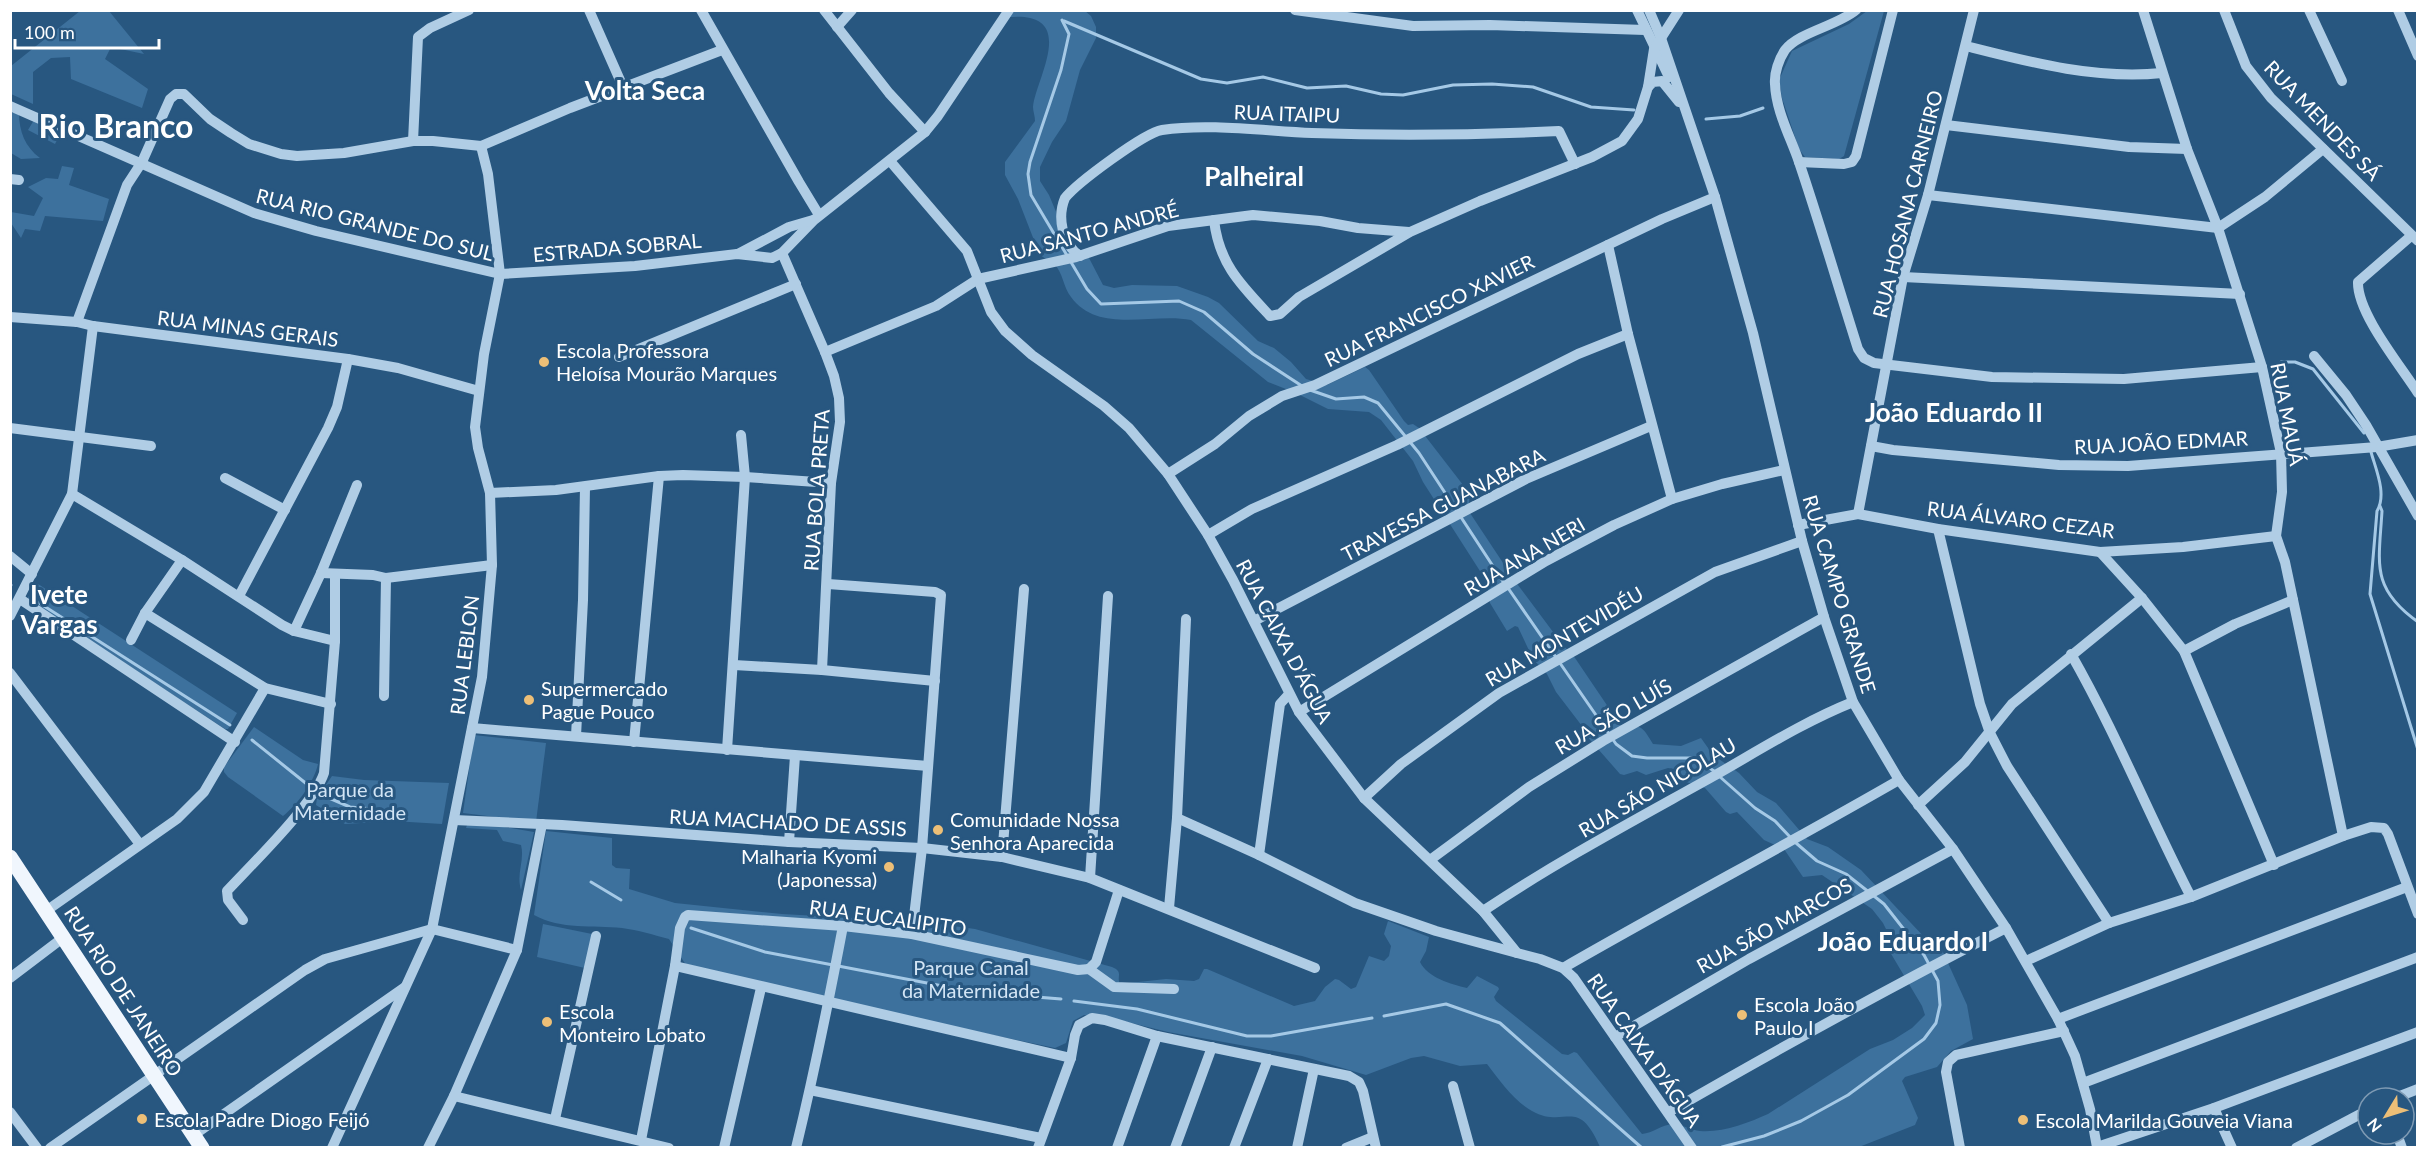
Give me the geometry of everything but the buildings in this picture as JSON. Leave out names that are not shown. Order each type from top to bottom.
[{"type":"main road","name":"RUA RIO DE JANEIRO","points":[[10,857],[198,1141]]},
{"type":"street","points":[[439,10],[443,22]]},
{"type":"street","points":[[413,141],[416,44],[421,33],[469,10]]},
{"type":"street","points":[[589,10],[622,87]]},
{"type":"street","points":[[701,10],[817,217]]},
{"type":"street","points":[[824,10],[889,93],[925,132]]},
{"type":"street","points":[[837,27],[852,10]]},
{"type":"street","points":[[1295,10],[1413,26],[1490,25],[1645,30]]},
{"type":"street","name":"RUA CAMPO GRANDE","points":[[1637,10],[1683,107]]},
{"type":"street","name":"RUA CAMPO GRANDE","points":[[1649,10],[1661,38],[1715,197],[1753,333],[1802,541],[1824,617],[1853,702],[1899,780],[1953,849],[2006,928],[2058,1019],[2075,1056],[2097,1148]]},
{"type":"street","points":[[1654,49],[1679,10]]},
{"type":"street","points":[[1856,10],[1846,19],[1786,48],[1778,62],[1774,81],[1777,103],[1799,162],[1858,349],[1864,358],[1874,363],[1992,377],[2124,379],[2262,367]]},
{"type":"street","points":[[1799,162],[1844,164],[1852,162],[1856,156],[1893,10]]},
{"type":"street","name":"RUA HOSANA CARNEIRO","points":[[1857,514],[1904,277],[1928,195],[1974,10]]},
{"type":"street","name":"RUA MAUÁ","points":[[2143,10],[2187,149],[2218,228],[2262,367],[2281,453],[2283,492],[2276,536],[2285,562],[2343,836]]},
{"type":"street","name":"RUA MENDES SÁ","points":[[2224,10],[2246,66],[2271,99],[2414,238]]},
{"type":"street","points":[[2309,10],[2342,81]]},
{"type":"street","points":[[2398,10],[2414,39],[2418,56]]},
{"type":"street","name":"ESTRADA SOBRAL","points":[[500,274],[619,267],[737,254],[772,258],[782,253],[817,217],[925,132],[939,116],[1006,15]]},
{"type":"street","points":[[1966,46],[2022,60],[2094,72],[2162,73]]},
{"type":"street","name":"RUA SANTO ANDRÉ","points":[[825,352],[936,306],[978,279],[1065,260],[1149,231],[1214,219],[1253,216],[1320,221],[1358,228],[1410,232],[1610,149],[1622,141],[1638,118],[1648,87],[1654,49]]},
{"type":"street","points":[[77,322],[127,185],[142,162],[170,99],[176,94],[184,94],[231,134],[249,144],[281,154],[304,156],[344,153],[413,141],[481,146],[622,87],[722,50]]},
{"type":"street","points":[[1648,87],[1653,82],[1662,81],[1683,107]]},
{"type":"street","name":"RUA RIO GRANDE DO SUL","points":[[10,106],[274,220],[500,274]]},
{"type":"street","points":[[1946,124],[2128,147],[2187,149]]},
{"type":"street","name":"RUA ITAIPU","points":[[1078,256],[1072,251],[1065,238],[1062,205],[1065,198],[1125,149],[1160,130],[1225,129],[1314,133],[1494,135],[1559,131],[1575,164]]},
{"type":"street","name":"RUA LEBLON","points":[[332,1148],[432,930],[482,677],[492,565],[490,493],[475,427],[495,287],[500,274],[494,212],[481,146]]},
{"type":"street","points":[[1928,195],[2218,228],[2265,197],[2323,149]]},
{"type":"street","name":"RUA CAIXA D'ÁGUA","points":[[890,161],[967,251],[991,312],[1005,332],[1032,355],[1104,406],[1129,428],[1168,474],[1208,535],[1299,712],[1364,798],[1483,911],[1517,953],[1563,968],[1574,978],[1692,1148]]},
{"type":"street","name":"RUA FRANCISCO XAVIER","points":[[1168,474],[1215,444],[1249,416],[1287,394],[1313,385],[1662,219],[1715,197]]},
{"type":"street","name":"ESTRADA SOBRAL","points":[[737,254],[789,227],[817,217]]},
{"type":"street","points":[[1214,219],[1217,243],[1226,265],[1270,316],[1280,314],[1299,297],[1410,232]]},
{"type":"street","points":[[789,227],[795,240]]},
{"type":"street","points":[[2414,238],[2358,282],[2358,293],[2365,310],[2418,393]]},
{"type":"street","points":[[760,243],[765,258]]},
{"type":"street","points":[[1608,245],[1651,426],[1672,499]]},
{"type":"street","name":"RUA BOLA PRETA","points":[[782,253],[825,352],[839,398],[840,422],[831,483],[828,584],[822,670]]},
{"type":"street","points":[[1904,277],[2240,294]]},
{"type":"street","points":[[620,357],[796,284]]},
{"type":"street","name":"RUA MINAS GERAIS","points":[[10,317],[77,322],[348,359],[398,368],[479,391]]},
{"type":"street","points":[[10,616],[72,494],[93,326]]},
{"type":"street","points":[[1208,535],[1252,508],[1400,443],[1578,354],[1628,334]]},
{"type":"street","points":[[2314,356],[2346,395],[2366,425],[2418,516]]},
{"type":"street","points":[[239,596],[337,408],[348,359]]},
{"type":"street","name":"TRAVESSA GUANABARA","points":[[1254,621],[1526,479],[1651,426]]},
{"type":"street","points":[[10,428],[151,446]]},
{"type":"street","points":[[728,750],[745,477],[741,435]]},
{"type":"street","name":"RUA JOÃO EDMAR","points":[[1871,446],[2059,465],[2128,466],[2377,447],[2418,440]]},
{"type":"street","name":"RUA ANA NERI","points":[[1299,712],[1546,561],[1614,525],[1672,499],[1722,484],[1784,470]]},
{"type":"street","points":[[490,493],[585,487],[659,476],[745,477],[831,483]]},
{"type":"street","points":[[634,742],[659,476]]},
{"type":"street","points":[[225,478],[285,510]]},
{"type":"street","points":[[294,631],[321,573],[357,485]]},
{"type":"street","points":[[576,736],[583,600],[585,487]]},
{"type":"street","points":[[72,494],[294,631],[335,641]]},
{"type":"street","name":"RUA ÁLVARO CEZAR","points":[[1798,525],[1857,514],[2100,552],[2182,547],[2276,536]]},
{"type":"street","points":[[1938,528],[1980,704],[1990,733],[2007,766],[2109,923]]},
{"type":"street","name":"RUA MONTEVIDÉU","points":[[1364,798],[1401,764],[1462,718],[1550,663],[1715,572],[1802,541]]},
{"type":"street","points":[[2100,552],[2142,598],[2184,651],[2274,865]]},
{"type":"street","points":[[10,556],[30,578]]},
{"type":"street","points":[[131,640],[145,613],[182,560]]},
{"type":"street","points":[[321,573],[373,575],[386,578],[492,565]]},
{"type":"street","points":[[243,920],[228,900],[227,891],[302,807],[321,781],[326,762],[331,704],[335,641],[335,575]]},
{"type":"street","points":[[384,696],[386,578]]},
{"type":"street","points":[[828,584],[935,591],[941,595],[922,848],[912,934]]},
{"type":"street","points":[[1002,857],[1024,589]]},
{"type":"street","points":[[1090,878],[1108,596]]},
{"type":"street","points":[[21,597],[238,735]]},
{"type":"street","points":[[1918,805],[1965,762],[2012,704],[2142,598]]},
{"type":"street","points":[[2184,651],[2235,624],[2293,600]]},
{"type":"street","points":[[145,613],[266,688],[331,704]]},
{"type":"street","name":"RUA SÃO LUÍS","points":[[1430,860],[1520,793],[1603,741],[1824,617]]},
{"type":"street","points":[[1169,908],[1177,818],[1186,619]]},
{"type":"street","points":[[2071,654],[2096,698],[2159,836],[2191,897]]},
{"type":"street","points":[[734,665],[822,670],[935,681]]},
{"type":"street","points":[[10,673],[140,843]]},
{"type":"street","points":[[46,911],[177,819],[204,792],[266,688]]},
{"type":"street","points":[[1259,855],[1280,704],[1289,694]]},
{"type":"street","name":"RUA SÃO NICOLAU","points":[[1483,911],[1554,865],[1830,711],[1853,702]]},
{"type":"street","points":[[472,728],[928,766]]},
{"type":"street","points":[[789,842],[795,756]]},
{"type":"street","points":[[1563,968],[1643,922],[1790,844],[1899,780]]},
{"type":"street","points":[[1177,818],[1356,903],[1436,931],[1517,953]]},
{"type":"street","name":"RUA MACHADO DE ASSIS","points":[[454,820],[789,842],[922,848],[1002,857],[1090,878],[1315,968]]},
{"type":"street","points":[[428,1148],[517,950],[542,824]]},
{"type":"street","points":[[2026,961],[2109,923],[2191,897],[2371,827],[2384,828],[2388,834],[2418,914]]},
{"type":"street","name":"RUA SÃO MARCOS","points":[[1615,1037],[1749,959],[1953,849]]},
{"type":"street","points":[[2058,1019],[2407,887]]},
{"type":"street","points":[[1119,890],[1096,962],[1089,969],[1114,987],[1174,989]]},
{"type":"street","name":"RUA EUCALIPITO","points":[[675,966],[683,920],[688,915],[698,914],[912,934],[1078,970],[1089,969]]},
{"type":"street","points":[[796,1148],[810,1090],[826,1003],[832,988],[843,926]]},
{"type":"street","points":[[1669,1112],[1779,1048],[1926,968],[2006,928]]},
{"type":"street","points":[[50,1148],[325,959],[432,930],[517,950]]},
{"type":"street","points":[[555,1119],[596,936]]},
{"type":"street","points":[[10,978],[64,937]]},
{"type":"street","points":[[2083,1083],[2418,957]]},
{"type":"street","points":[[641,1140],[675,966],[761,988],[1071,1058]]},
{"type":"street","points":[[198,1141],[407,986]]},
{"type":"street","points":[[724,1148],[761,988]]},
{"type":"street","points":[[810,1090],[1040,1143],[1071,1058],[1076,1035],[1083,1022],[1099,1019],[1156,1036],[1349,1076],[1359,1082],[1363,1091],[1374,1142],[1346,1148]]},
{"type":"street","points":[[1960,1148],[1946,1072],[1948,1062],[1956,1055],[2064,1031]]},
{"type":"street","points":[[2097,1148],[2214,1108],[2418,1032]]},
{"type":"street","points":[[1119,1147],[1156,1036]]},
{"type":"street","points":[[1175,1148],[1212,1047]]},
{"type":"street","points":[[1234,1148],[1268,1059]]},
{"type":"street","points":[[1297,1148],[1314,1069]]},
{"type":"street","points":[[1453,1086],[1470,1148]]},
{"type":"street","points":[[453,1096],[555,1119],[626,1142],[641,1140],[669,1148]]},
{"type":"street","points":[[2214,1108],[2232,1148]]},
{"type":"street","points":[[10,1112],[37,1148]]},
{"type":"street","points":[[2296,1148],[2356,1116]]},
{"type":"green space","points":[[80,11],[109,11],[144,54],[111,47],[105,59],[148,89],[142,108],[71,79],[70,57],[51,58],[33,72],[33,104],[11,94],[11,66]]},
{"type":"green space","name":"Parque Canal da Maternidade","points":[[1011,11],[1085,11],[1091,16],[1096,27],[1096,38],[1080,70],[1066,121],[1052,142],[1040,167],[1040,181],[1071,243],[1089,258],[1103,285],[1114,288],[1132,285],[1177,286],[1208,297],[1219,303],[1258,341],[1274,348],[1291,362],[1306,379],[1327,385],[1365,367],[1369,370],[1404,421],[1408,425],[1413,424],[1419,428],[1470,494],[1468,510],[1515,581],[1575,658],[1621,726],[1641,728],[1653,744],[1681,746],[1701,738],[1713,755],[1739,773],[1757,792],[1776,803],[1807,839],[1828,847],[1861,870],[1927,940],[1938,941],[1967,1005],[1973,1039],[1951,1051],[1937,1067],[1905,1077],[1902,1081],[1918,1118],[1915,1125],[1859,1147],[1600,1147],[1592,1131],[1577,1118],[1544,1116],[1525,1107],[1507,1090],[1487,1064],[1460,1066],[1424,1056],[1411,1058],[1366,1075],[1302,1056],[1168,1032],[1107,1017],[1084,1015],[1073,1021],[1066,1043],[1055,1048],[855,1006],[686,965],[669,939],[622,928],[566,925],[534,915],[546,831],[612,838],[612,865],[616,868],[630,869],[629,889],[675,903],[782,914],[924,922],[975,929],[1112,967],[1119,972],[1120,984],[1166,979],[1194,981],[1199,979],[1204,969],[1207,969],[1294,1006],[1315,1001],[1325,987],[1335,979],[1351,989],[1356,987],[1369,956],[1384,961],[1389,956],[1391,946],[1384,934],[1388,921],[1429,937],[1426,951],[1420,962],[1428,972],[1440,980],[1467,988],[1477,976],[1498,987],[1494,997],[1496,1001],[1562,1054],[1577,1053],[1642,1134],[1673,1124],[1700,1131],[1717,1130],[1735,1127],[1768,1114],[1870,1049],[1893,1040],[1912,1028],[1925,1015],[1890,952],[1888,933],[1883,923],[1872,909],[1822,875],[1803,877],[1784,849],[1764,840],[1737,812],[1730,814],[1726,812],[1705,788],[1683,781],[1674,769],[1668,768],[1646,775],[1637,771],[1620,774],[1584,733],[1582,726],[1556,692],[1547,674],[1533,659],[1518,627],[1515,626],[1507,631],[1490,603],[1487,582],[1423,482],[1413,461],[1381,420],[1369,412],[1328,409],[1268,382],[1191,320],[1176,318],[1111,319],[1096,316],[1083,309],[1071,297],[1057,267],[1039,253],[1018,199],[1005,175],[1005,162],[1035,121],[1033,107],[1049,44],[1048,32],[1042,23],[1027,17],[1006,17]]},
{"type":"green space","points":[[1867,11],[1884,11],[1844,156],[1839,159],[1805,157],[1799,149],[1782,98],[1779,80],[1792,51],[1849,24]]},
{"type":"green space","points":[[11,113],[19,113],[24,138],[30,149],[40,158],[21,159],[11,153]]},
{"type":"green space","points":[[34,120],[60,134],[55,144],[28,130]]},
{"type":"green space","points":[[62,166],[74,168],[69,185],[109,199],[103,221],[45,216],[40,231],[25,229],[21,238],[11,223],[11,212],[34,216],[43,198],[28,187],[46,178],[58,179]]},
{"type":"green space","points":[[35,582],[237,713],[228,729],[30,601],[28,598]]},
{"type":"green space","name":"Parque da Maternidade","points":[[254,727],[303,760],[318,764],[305,792],[283,816],[224,772],[224,767]]},
{"type":"green space","points":[[474,735],[546,743],[536,822],[463,813]]},
{"type":"green space","name":"Parque da Maternidade","points":[[332,776],[364,780],[449,783],[442,824],[393,821],[345,824],[316,805],[317,798]]},
{"type":"green space","points":[[467,825],[499,826],[534,832],[521,890],[519,878],[521,845],[503,841],[497,830],[466,828]]},
{"type":"green space","points":[[543,924],[592,934],[585,968],[537,957]]},
{"type":"waterway","points":[[1062,20],[1069,34],[1061,70],[1028,174],[1031,195],[1087,289],[1101,304],[1179,301],[1204,312],[1253,354],[1302,386]]},
{"type":"waterway","points":[[1064,21],[1201,79],[1227,83],[1263,77],[1307,88],[1346,86],[1381,94],[1403,95],[1453,85],[1492,84],[1533,87],[1591,107],[1634,110]]},
{"type":"waterway","points":[[1706,119],[1740,116],[1763,108]]},
{"type":"waterway","points":[[2281,362],[2295,362],[2313,369],[2364,433]]},
{"type":"waterway","points":[[1310,390],[1336,399],[1364,397],[1378,403],[1419,453],[1504,583]]},
{"type":"waterway","points":[[2371,452],[2380,482],[2381,497],[2377,511],[2370,594],[2418,750]]},
{"type":"waterway","points":[[2380,506],[2382,511],[2379,560],[2385,586],[2392,598],[2418,622]]},
{"type":"waterway","points":[[1508,588],[1616,744],[1632,756],[1694,758],[1714,771]]},
{"type":"waterway","points":[[33,599],[230,725]]},
{"type":"waterway","points":[[252,740],[308,785]]},
{"type":"waterway","points":[[1719,776],[1755,808],[1775,821],[1791,838]]},
{"type":"waterway","points":[[322,795],[350,807],[373,809]]},
{"type":"waterway","points":[[1722,1147],[1764,1136],[1801,1121],[1848,1095],[1924,1039],[1936,1023],[1940,1005],[1938,981],[1924,955],[1884,904],[1846,874],[1817,861],[1796,843]]},
{"type":"waterway","points":[[591,882],[621,900]]},
{"type":"waterway","points":[[691,928],[765,952],[974,992],[1061,999]]},
{"type":"waterway","points":[[1074,1001],[1137,1009],[1247,1036],[1271,1036],[1372,1018]]},
{"type":"waterway","points":[[1384,1016],[1446,1004],[1500,1023],[1642,1148]]},
{"type":"place","name":"Escola Professora Heloísa Mourão Marques","points":[[544,362]]},
{"type":"place","name":"Supermercado Pague Pouco","points":[[529,700]]},
{"type":"place","name":"Comunidade Nossa Senhora Aparecida","points":[[938,830]]},
{"type":"place","name":"Malharia Kyomi (Japonessa)","points":[[889,867]]},
{"type":"place","name":"Escola João Paulo I","points":[[1742,1015]]},
{"type":"place","name":"Escola Monteiro Lobato","points":[[547,1022]]},
{"type":"place","name":"Escola Padre Diogo Feijó","points":[[142,1119]]},
{"type":"place","name":"Escola Marilda Gouveia Viana","points":[[2023,1120]]},
{"type":"district","name":"Volta Seca","points":[[645,90]]},
{"type":"district","name":"Rio Branco","points":[[116,125]]},
{"type":"district","name":"Palheiral","points":[[1254,176]]},
{"type":"district","name":"João Eduardo II","points":[[1954,412]]},
{"type":"district","name":"Ivete Vargas","points":[[59,609]]},
{"type":"district","name":"João Eduardo I","points":[[1903,941]]}]
